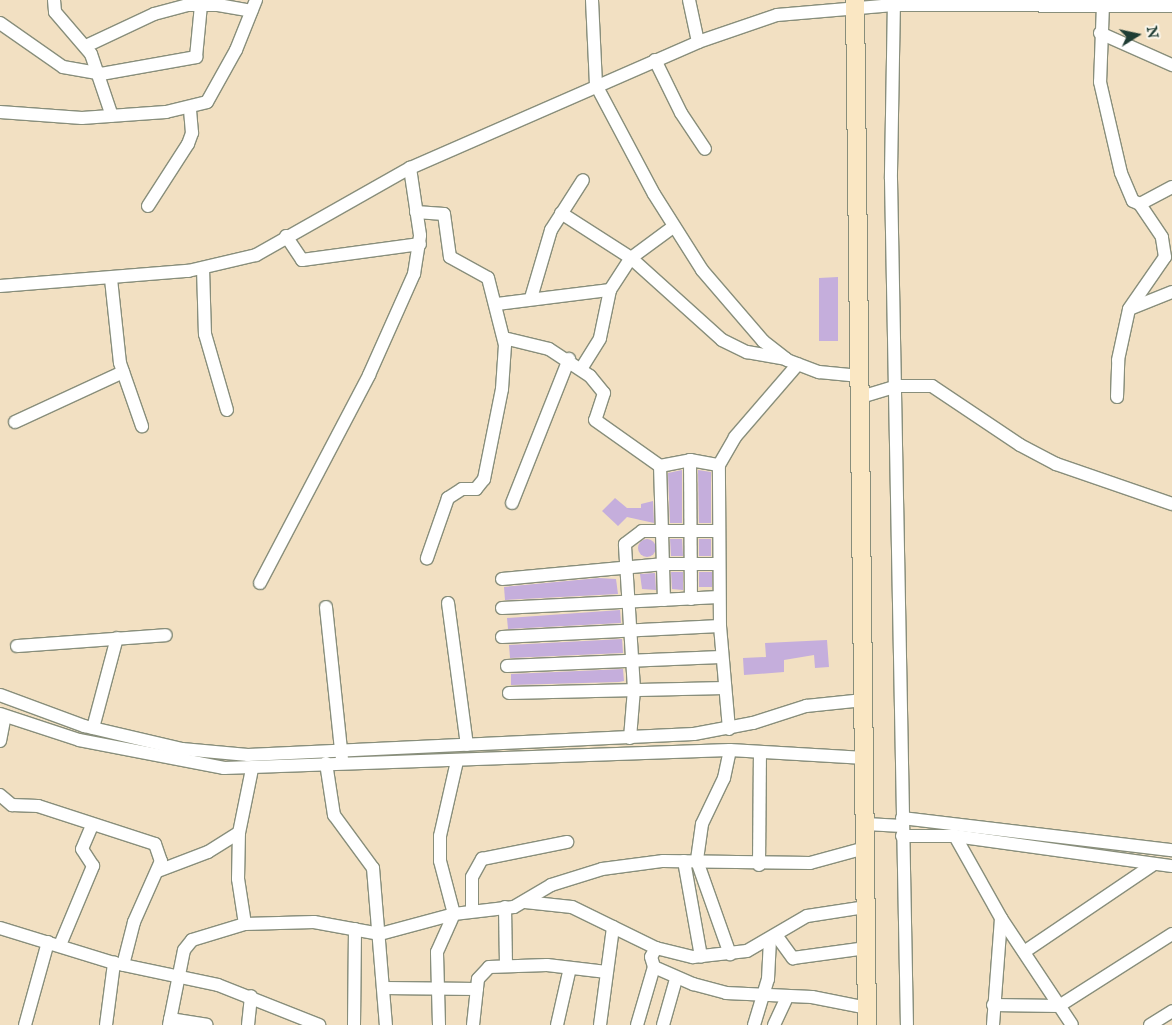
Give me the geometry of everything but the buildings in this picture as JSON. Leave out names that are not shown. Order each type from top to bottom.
[{"type":"street","points":[[54,0],[55,12],[86,46],[101,74],[112,116]]},
{"type":"street","points":[[592,0],[596,85],[673,227],[735,312],[792,362]]},
{"type":"street","points":[[690,0],[698,42]]},
{"type":"street","points":[[894,2],[891,179],[897,386],[902,827],[907,1025]]},
{"type":"street","points":[[0,286],[111,279],[203,268],[256,255],[286,236],[410,168],[698,42],[741,25],[809,5],[894,2],[1172,6]]},
{"type":"street","points":[[654,968],[676,979],[726,993],[764,997],[834,1000],[867,1016],[855,4]]},
{"type":"street","points":[[0,112],[41,118],[112,116],[190,109],[206,102],[216,92],[253,6],[202,5],[154,14],[86,46]]},
{"type":"street","points":[[0,23],[63,67],[101,74],[196,57],[202,5]]},
{"type":"street","points":[[1103,5],[1100,33],[1100,82],[1108,124],[1128,191],[1140,204],[1162,237],[1165,257],[1129,309],[1118,360],[1117,397]]},
{"type":"street","points":[[1100,33],[1172,65]]},
{"type":"street","points":[[655,60],[681,113],[705,149]]},
{"type":"street","points":[[148,206],[188,144],[192,133],[190,109]]},
{"type":"street","points":[[260,583],[292,514],[369,375],[414,274],[420,244],[410,168]]},
{"type":"street","points":[[531,298],[561,213],[583,180]]},
{"type":"street","points":[[1140,204],[1172,187]]},
{"type":"street","points":[[416,212],[444,214],[450,257],[488,278],[497,304],[504,338],[502,389],[484,478],[476,489],[462,489],[448,498],[427,558]]},
{"type":"street","points":[[561,213],[631,258],[722,340],[747,352],[792,362],[835,375],[860,376]]},
{"type":"street","points":[[581,368],[600,338],[610,290],[631,258],[673,227]]},
{"type":"street","points":[[286,236],[302,260],[420,244]]},
{"type":"street","points":[[203,268],[205,334],[227,410]]},
{"type":"street","points":[[111,279],[123,372],[142,426]]},
{"type":"street","points":[[497,304],[531,298],[610,290]]},
{"type":"street","points":[[1129,309],[1172,292]]},
{"type":"street","points":[[504,338],[569,359],[581,368],[604,393],[595,420],[660,466],[690,460],[719,465]]},
{"type":"street","points":[[512,503],[569,359]]},
{"type":"street","points":[[729,729],[721,657],[718,564],[719,465],[735,437],[792,362]]},
{"type":"street","points":[[15,422],[123,372]]},
{"type":"street","points":[[861,397],[897,386],[932,386],[1020,445],[1056,464],[1172,504]]},
{"type":"street","points":[[690,460],[692,599]]},
{"type":"street","points":[[660,466],[664,600]]},
{"type":"street","points":[[630,738],[634,689],[626,601],[625,544],[642,532],[663,530],[718,531]]},
{"type":"street","points":[[502,578],[664,564],[718,564]]},
{"type":"street","points":[[502,608],[719,597]]},
{"type":"street","points":[[448,603],[468,745]]},
{"type":"street","points":[[326,607],[342,757]]},
{"type":"street","points":[[502,637],[720,626]]},
{"type":"street","points":[[18,646],[166,634]]},
{"type":"street","points":[[93,728],[117,638]]},
{"type":"street","points":[[507,666],[721,657]]},
{"type":"street","points":[[510,693],[725,688]]},
{"type":"street","points":[[0,695],[93,728],[209,754],[457,761],[730,750],[865,758]]},
{"type":"street","points":[[0,741],[3,715],[97,744],[178,761],[252,769],[326,763],[342,757],[468,745],[630,738],[729,729],[806,706],[864,700]]},
{"type":"street","points":[[701,956],[690,861],[702,824],[724,778],[730,750]]},
{"type":"street","points":[[759,865],[760,752]]},
{"type":"street","points":[[439,1025],[439,940],[454,914],[440,853],[457,761]]},
{"type":"street","points":[[326,763],[334,816],[373,868],[380,934],[386,1025]]},
{"type":"street","points":[[245,924],[238,879],[239,833],[252,769]]},
{"type":"street","points":[[0,795],[12,805],[38,806],[155,844],[160,861],[158,871],[134,922],[119,964],[106,1025]]},
{"type":"street","points":[[866,824],[1172,850]]},
{"type":"street","points":[[25,1025],[54,944],[93,866],[82,849],[92,825]]},
{"type":"street","points":[[902,827],[1172,866]]},
{"type":"street","points":[[158,871],[208,852],[239,833]]},
{"type":"street","points":[[955,836],[1000,918],[1072,1025]]},
{"type":"street","points":[[472,911],[472,877],[482,859],[567,842]]},
{"type":"street","points":[[207,1025],[170,1022],[184,950],[192,940],[245,924],[314,922],[380,934],[454,914],[506,908],[525,902],[579,874],[690,861],[759,865],[810,863],[865,848]]},
{"type":"street","points":[[690,861],[730,954]]},
{"type":"street","points":[[1024,952],[1154,864]]},
{"type":"street","points":[[525,902],[572,908],[656,948],[701,956],[730,954],[773,937],[808,916],[866,907]]},
{"type":"street","points":[[506,908],[506,965]]},
{"type":"street","points":[[993,1025],[1000,918]]},
{"type":"street","points":[[600,1025],[613,927]]},
{"type":"street","points":[[0,928],[119,964],[178,976],[251,996],[319,1025]]},
{"type":"street","points":[[354,1025],[355,929]]},
{"type":"street","points":[[993,1005],[1059,1006],[1172,934]]},
{"type":"street","points":[[773,937],[793,958],[866,948]]},
{"type":"street","points":[[754,1025],[764,997],[773,937]]},
{"type":"street","points":[[637,1025],[654,968],[650,958],[656,948]]},
{"type":"street","points":[[473,1025],[477,989],[482,970],[506,965],[607,972]]},
{"type":"street","points":[[557,1025],[570,968]]},
{"type":"street","points":[[663,1025],[676,979]]},
{"type":"street","points":[[384,988],[477,989]]},
{"type":"street","points":[[248,1025],[251,996]]},
{"type":"street","points":[[774,1025],[788,997]]},
{"type":"street","points":[[1150,1025],[1172,1010]]}]
